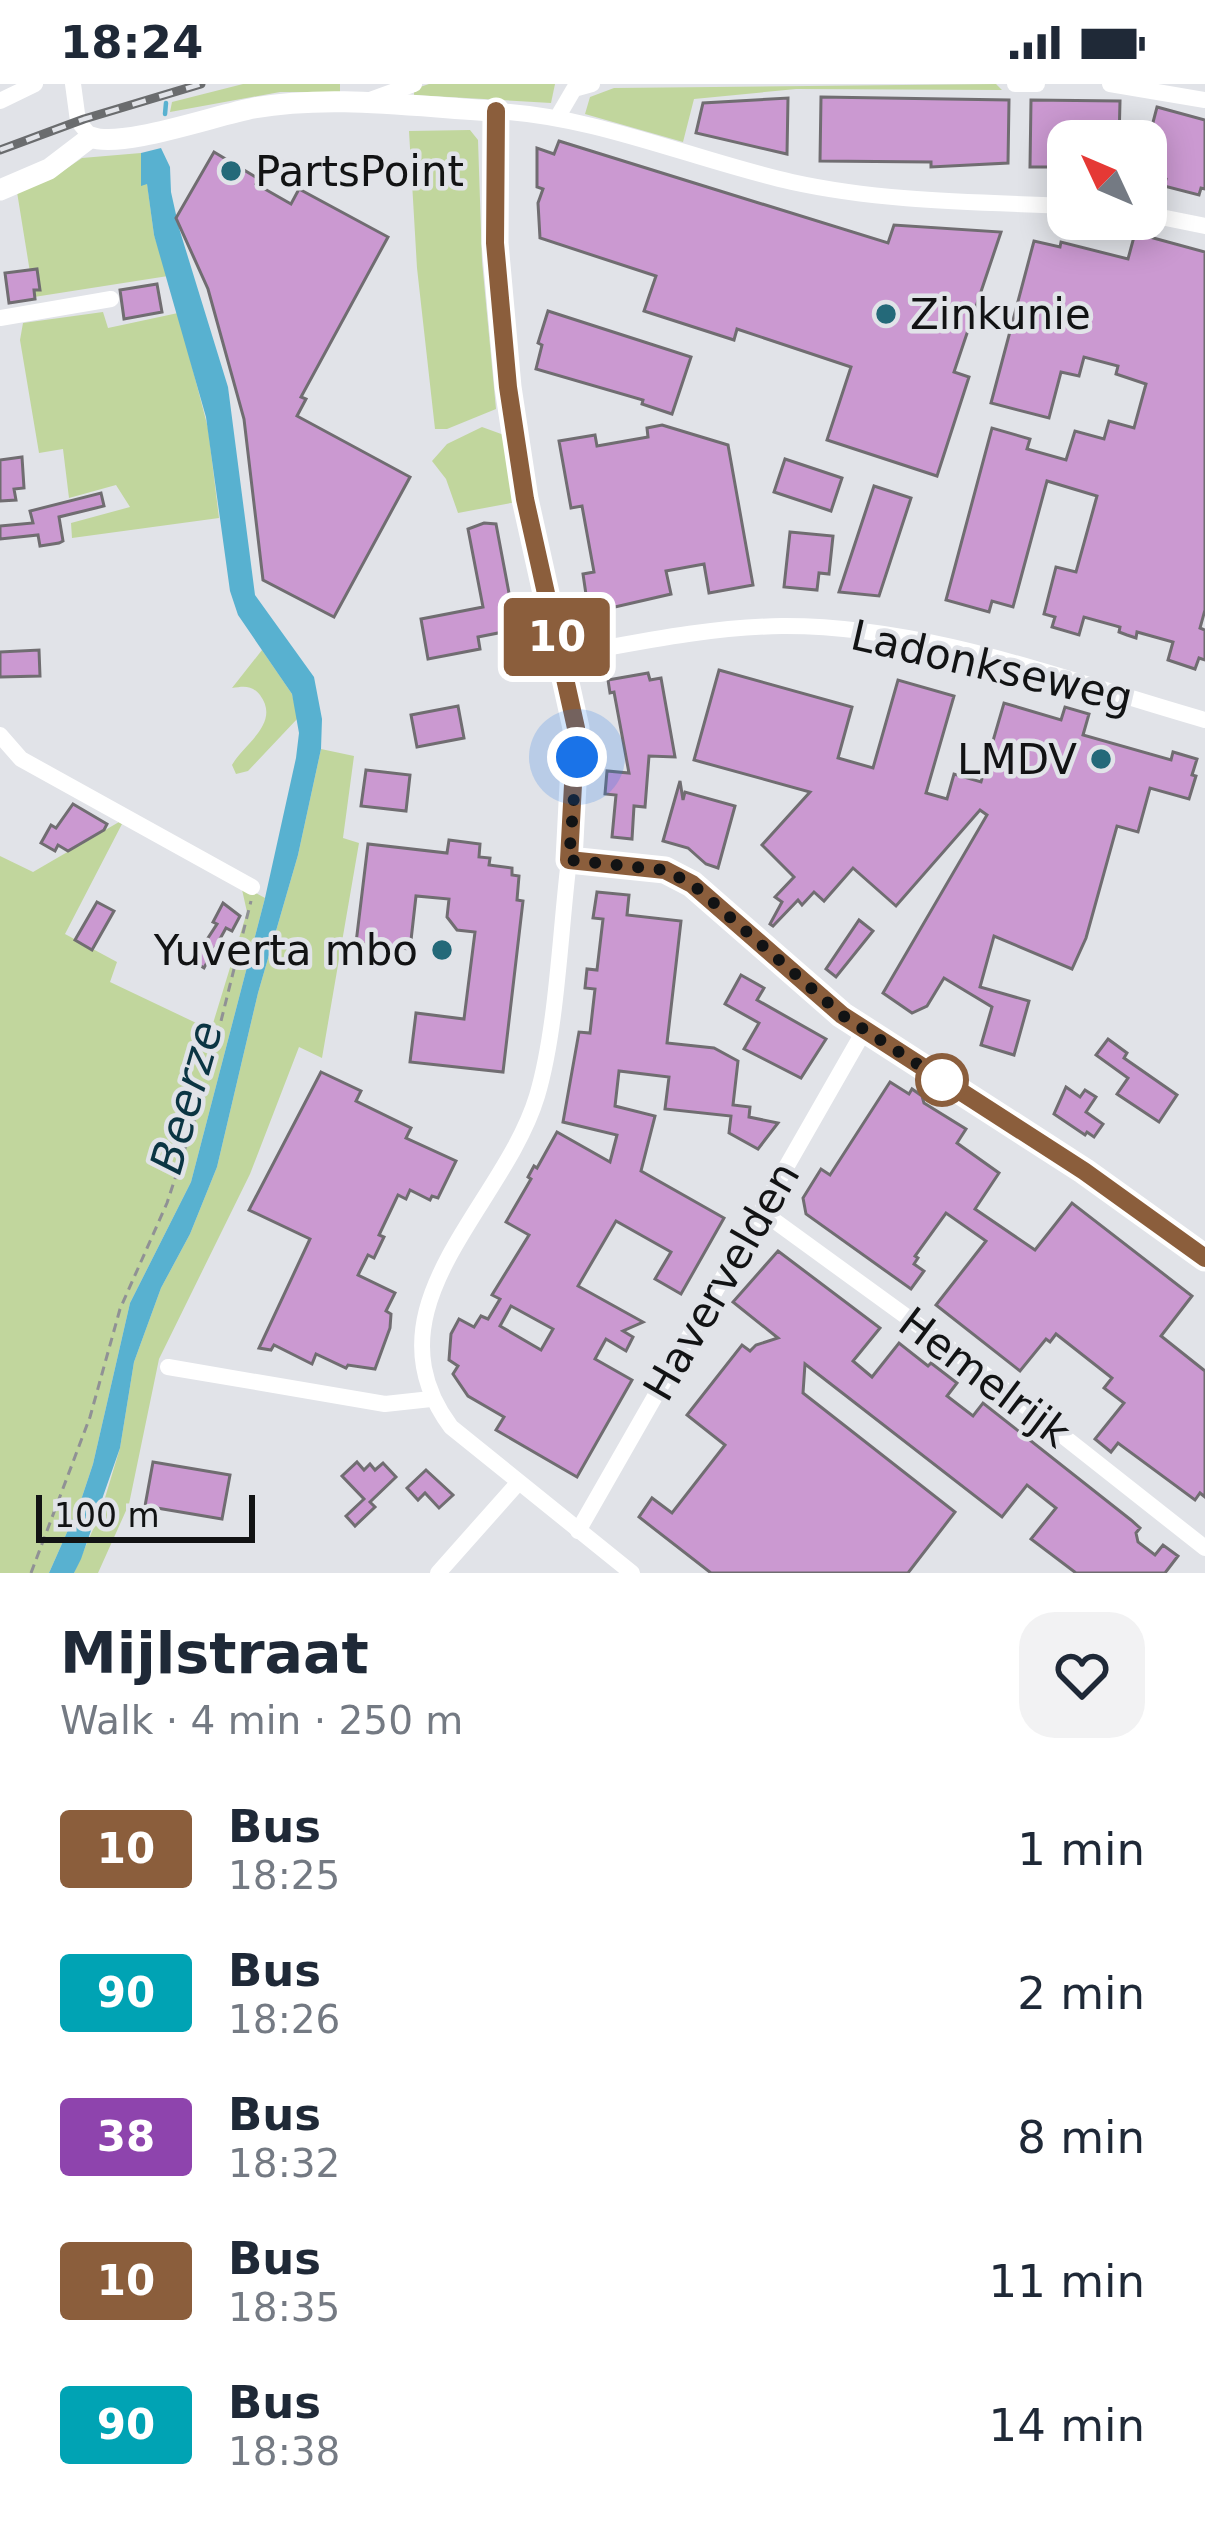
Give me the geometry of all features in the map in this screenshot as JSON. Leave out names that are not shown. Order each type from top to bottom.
[{"type":"main road","points":[[0,190],[49,169],[91,136],[119,140],[281,105],[496,111],[495,243],[508,387],[525,499],[562,656],[577,757],[569,860],[665,870],[692,884],[864,1031],[1084,1171],[1205,1258]]},
{"type":"street","points":[[0,101],[34,84]]},
{"type":"street","points":[[73,84],[80,126],[91,136]]},
{"type":"street","points":[[359,104],[414,84]]},
{"type":"street","points":[[557,118],[574,89],[592,84]]},
{"type":"street","points":[[1015,84],[1036,84]]},
{"type":"street","points":[[1110,84],[1205,100]]},
{"type":"street","points":[[496,111],[557,118],[798,183],[908,200],[1047,205]]},
{"type":"street","points":[[1167,218],[1205,226]]},
{"type":"street","points":[[0,318],[111,299]]},
{"type":"street","name":"Ladonkseweg","points":[[562,656],[721,629],[842,628],[956,649],[1205,720]]},
{"type":"street","points":[[0,735],[21,759],[252,887]]},
{"type":"street","points":[[569,860],[544,1072],[515,1146],[438,1278],[423,1317],[424,1375],[431,1399],[451,1427],[632,1573]]},
{"type":"street","name":"Havervelden","points":[[578,1531],[864,1031]]},
{"type":"street","name":"Hemelrijk","points":[[761,1211],[954,1351],[1205,1548]]},
{"type":"street","points":[[168,1367],[385,1404],[431,1399]]},
{"type":"street","points":[[438,1573],[518,1483]]},
{"type":"path","points":[[31,1573],[90,1417],[120,1309],[154,1234],[202,1096],[242,946],[252,887]]},
{"type":"green space","points":[[243,84],[340,84],[340,92],[280,92],[170,112],[172,102]]},
{"type":"green space","points":[[429,84],[555,84],[551,103],[414,95],[414,89]]},
{"type":"green space","points":[[996,84],[1002,90],[796,89],[694,99],[683,142],[585,114],[590,97],[614,88]]},
{"type":"green space","points":[[470,130],[478,140],[482,261],[496,409],[447,429],[435,429],[417,268],[409,131]]},
{"type":"green space","points":[[141,153],[141,185],[147,183],[154,235],[168,276],[34,297],[17,192],[54,177],[82,158]]},
{"type":"green space","points":[[103,312],[108,328],[178,313],[208,428],[219,518],[72,538],[71,523],[130,507],[116,485],[69,498],[63,449],[39,453],[20,340],[23,323]]},
{"type":"green space","points":[[482,427],[504,435],[516,502],[458,513],[446,479],[432,461],[447,444]]},
{"type":"green space","points":[[262,650],[292,694],[298,718],[248,771],[236,774],[232,765],[266,715],[257,692],[232,688]]},
{"type":"green space","points":[[321,749],[354,756],[343,838],[359,843],[322,1058],[299,1047],[250,1174],[159,1359],[129,1504],[98,1573],[74,1573],[101,1511],[120,1448],[134,1362],[161,1288],[190,1234],[217,1167]]},
{"type":"green space","points":[[119,822],[65,934],[117,962],[110,982],[211,1030],[247,912],[241,885],[265,898],[191,1182],[130,1303],[80,1503],[49,1573],[0,1573],[0,856],[33,872]]},
{"type":"water","points":[[161,148],[170,167],[179,228],[228,387],[255,595],[314,677],[322,719],[321,749],[217,1167],[190,1234],[161,1288],[134,1362],[120,1448],[81,1559],[74,1573],[49,1573],[93,1464],[130,1303],[191,1182],[265,898],[299,733],[292,694],[238,615],[230,591],[206,417],[154,235],[147,184],[141,186],[141,153]]},
{"type":"building","points":[[821,97],[1009,100],[1008,163],[931,167],[931,162],[820,161]]},
{"type":"building","points":[[788,98],[787,154],[696,133],[703,103]]},
{"type":"building","points":[[1031,100],[1120,101],[1120,120],[1047,120],[1047,167],[1030,167]]},
{"type":"building","points":[[1157,107],[1205,120],[1205,189],[1199,195],[1167,187],[1167,120],[1154,120]]},
{"type":"building","points":[[559,141],[888,243],[894,225],[1001,232],[954,372],[969,377],[937,476],[827,440],[851,367],[737,329],[734,340],[644,311],[656,276],[540,238],[538,203],[543,189],[537,187],[537,148],[554,154]]},
{"type":"building","points":[[214,152],[291,204],[299,189],[388,237],[301,397],[306,399],[297,416],[410,477],[334,617],[263,580],[244,419],[208,289],[176,218]]},
{"type":"building","points":[[1133,240],[1161,240],[1205,252],[1205,610],[1200,628],[1205,630],[1205,660],[1199,658],[1195,669],[1168,660],[1173,642],[1137,632],[1136,638],[1119,632],[1120,627],[1084,617],[1079,635],[1052,627],[1055,617],[1044,614],[1056,567],[1076,572],[1097,496],[1047,481],[1013,607],[992,601],[989,612],[946,600],[992,428],[1030,439],[1027,449],[1066,460],[1075,431],[1104,439],[1109,421],[1134,428],[1146,384],[1116,374],[1118,366],[1084,357],[1079,376],[1061,372],[1049,418],[991,403],[1034,241],[1060,247],[1061,242],[1128,259]]},
{"type":"building","points":[[37,269],[40,290],[34,290],[35,299],[9,303],[5,273]]},
{"type":"building","points":[[157,284],[162,312],[124,319],[120,290]]},
{"type":"building","points":[[548,311],[691,357],[672,414],[642,404],[643,400],[536,369]]},
{"type":"building","points":[[662,425],[728,445],[753,585],[709,593],[704,564],[666,571],[671,594],[602,610],[601,606],[588,608],[583,574],[594,572],[582,506],[571,508],[559,441],[595,435],[597,446],[648,437],[647,428]]},
{"type":"building","points":[[22,457],[24,488],[14,489],[16,500],[0,501],[0,460]]},
{"type":"building","points":[[785,459],[842,478],[831,511],[774,492]]},
{"type":"building","points":[[874,486],[911,498],[879,596],[839,592]]},
{"type":"building","points":[[101,493],[104,506],[59,517],[63,541],[59,543],[40,546],[38,535],[0,539],[0,526],[33,523],[30,511]]},
{"type":"building","points":[[496,524],[512,609],[524,607],[528,627],[478,637],[480,649],[428,659],[421,619],[483,607],[468,529]]},
{"type":"building","points":[[790,532],[833,536],[829,574],[819,573],[817,590],[784,587]]},
{"type":"building","points":[[39,650],[40,676],[0,677],[0,652]]},
{"type":"building","points":[[719,670],[852,707],[838,758],[873,768],[898,680],[954,696],[926,793],[947,799],[954,774],[981,782],[1004,703],[1061,720],[1065,707],[1089,714],[1083,735],[1171,760],[1173,752],[1197,759],[1192,775],[1196,776],[1189,799],[1150,788],[1138,832],[1117,826],[1086,938],[1072,969],[994,936],[980,987],[1029,1001],[1014,1055],[981,1045],[992,1007],[944,978],[927,1006],[912,1013],[883,993],[987,815],[980,810],[896,906],[853,868],[824,901],[814,892],[802,905],[798,900],[773,926],[782,902],[775,897],[794,877],[762,845],[810,792],[694,760]]},
{"type":"building","points":[[648,673],[650,680],[661,678],[675,757],[649,756],[645,807],[634,806],[632,839],[612,837],[616,795],[605,794],[607,771],[629,773],[608,680]]},
{"type":"building","points":[[458,706],[464,738],[417,747],[411,715]]},
{"type":"building","points":[[366,770],[410,775],[406,811],[361,806]]},
{"type":"building","points":[[680,781],[683,800],[685,792],[735,806],[718,868],[688,848],[663,841]]},
{"type":"building","points":[[73,804],[107,824],[104,830],[68,851],[58,845],[55,851],[41,843],[51,825],[56,828]]},
{"type":"building","points":[[449,840],[480,844],[479,857],[490,858],[489,865],[512,868],[512,875],[519,876],[517,900],[523,901],[503,1072],[410,1062],[416,1013],[464,1019],[475,932],[457,930],[447,917],[449,899],[416,896],[410,949],[356,943],[368,844],[447,853]]},
{"type":"building","points":[[597,892],[629,895],[627,915],[681,921],[667,1043],[714,1048],[738,1061],[733,1105],[750,1107],[749,1117],[778,1123],[758,1149],[729,1133],[731,1116],[665,1109],[669,1077],[619,1071],[615,1106],[655,1116],[641,1171],[724,1218],[681,1294],[655,1279],[671,1252],[616,1221],[578,1286],[643,1322],[623,1331],[633,1337],[626,1351],[606,1339],[595,1359],[632,1380],[577,1477],[496,1430],[504,1417],[468,1396],[453,1374],[458,1366],[449,1360],[451,1334],[459,1319],[474,1327],[481,1316],[488,1319],[500,1299],[492,1295],[529,1235],[506,1222],[557,1132],[610,1162],[617,1135],[563,1122],[579,1032],[590,1033],[595,989],[585,988],[587,969],[597,970],[603,919],[593,918]],"holes":[[[511,1306],[553,1329],[541,1350],[500,1326]]]},
{"type":"building","points":[[97,902],[114,911],[92,950],[75,940]]},
{"type":"building","points":[[223,903],[240,916],[232,931],[226,928],[204,968],[193,961],[217,924],[213,922]]},
{"type":"building","points":[[859,920],[873,931],[836,977],[826,969]]},
{"type":"building","points":[[741,975],[764,988],[757,1000],[826,1039],[801,1078],[744,1049],[759,1023],[725,1004]]},
{"type":"building","points":[[1108,1039],[1127,1053],[1124,1058],[1177,1095],[1159,1122],[1117,1094],[1128,1078],[1096,1055]]},
{"type":"building","points":[[321,1072],[361,1091],[356,1101],[411,1128],[406,1138],[456,1161],[438,1198],[430,1200],[410,1190],[406,1199],[398,1195],[374,1258],[368,1255],[358,1275],[395,1293],[386,1311],[391,1314],[390,1328],[375,1369],[346,1368],[316,1354],[312,1364],[274,1345],[271,1350],[259,1348],[310,1239],[249,1210]]},
{"type":"building","points":[[890,1082],[909,1094],[912,1089],[924,1103],[966,1129],[957,1143],[999,1173],[975,1209],[1035,1250],[1072,1203],[1192,1296],[1161,1336],[1205,1371],[1205,1497],[1200,1493],[1195,1500],[1118,1443],[1111,1452],[1095,1439],[1124,1403],[1104,1388],[1112,1378],[1056,1334],[1050,1342],[1046,1339],[1020,1371],[936,1305],[986,1241],[946,1213],[915,1256],[914,1264],[924,1271],[911,1289],[806,1214],[803,1198],[821,1169],[830,1175]]},
{"type":"building","points":[[1066,1087],[1080,1097],[1085,1090],[1096,1097],[1086,1112],[1103,1124],[1094,1137],[1054,1114]]},
{"type":"building","points":[[778,1251],[880,1328],[853,1361],[872,1377],[899,1343],[928,1366],[931,1363],[957,1383],[947,1396],[973,1416],[983,1403],[1140,1528],[1138,1542],[1155,1555],[1163,1545],[1178,1556],[1165,1573],[1076,1573],[1031,1539],[1056,1508],[1027,1485],[1002,1517],[805,1364],[803,1393],[955,1512],[908,1573],[711,1573],[639,1517],[652,1498],[672,1513],[725,1445],[687,1415],[742,1345],[750,1351],[778,1338],[733,1302]]},
{"type":"building","points":[[153,1462],[230,1475],[222,1519],[145,1506]]},
{"type":"building","points":[[357,1462],[364,1470],[370,1464],[375,1470],[383,1463],[396,1477],[370,1502],[375,1507],[355,1526],[346,1516],[364,1499],[342,1476]]},
{"type":"building","points":[[426,1470],[453,1495],[439,1508],[425,1493],[418,1500],[407,1488]]},
{"type":"waterway","name":"Beerze","points":[[165,114],[166,103]]},
{"type":"railway","points":[[0,150],[201,84]]},
{"type":"bus line","name":"10","points":[[496,111],[495,243],[508,387],[525,499],[576,728],[569,860],[665,870],[692,884],[842,1015],[1084,1171],[1205,1258]]},
{"type":"place","name":"PartsPoint","points":[[231,171]]},
{"type":"place","name":"Zinkunie","points":[[886,314]]},
{"type":"place","name":"LMDV","points":[[1101,759]]},
{"type":"place","name":"Yuverta mbo","points":[[442,950]]},
{"type":"route","points":[[577,757],[569,860],[665,870],[692,884],[842,1015],[942,1080]]}]
